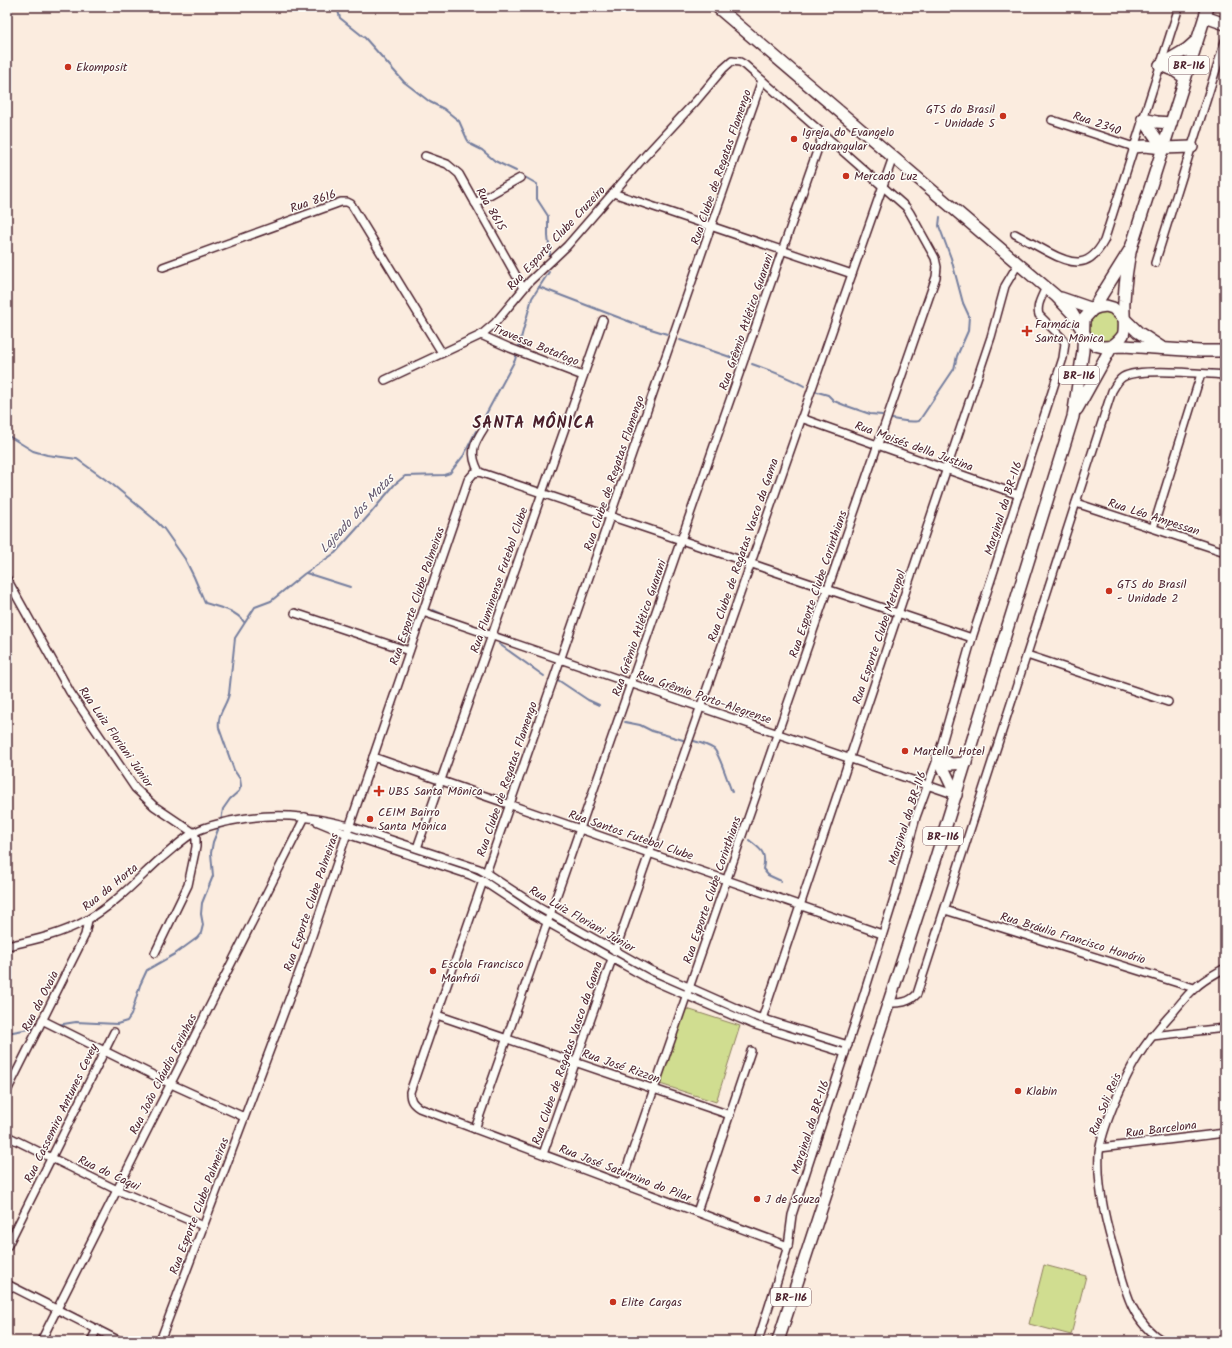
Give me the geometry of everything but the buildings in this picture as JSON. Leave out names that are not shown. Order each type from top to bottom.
[{"type":"highway","points":[[717,7],[1056,296],[1072,313],[1088,340],[1095,345],[1103,348],[1112,346],[1200,351],[1225,350]]},
{"type":"highway","points":[[1206,12],[1225,24]]},
{"type":"highway","name":"BR-116","points":[[1073,417],[1112,346],[1119,341],[1123,334],[1125,326],[1123,318],[1125,282],[1131,248],[1206,12]]},
{"type":"highway","points":[[1160,65],[1187,49],[1197,41]]},
{"type":"highway","points":[[1160,65],[1185,78]]},
{"type":"highway","points":[[1143,119],[1163,148]]},
{"type":"highway","points":[[1143,119],[1171,123]]},
{"type":"highway","points":[[1134,147],[1192,147]]},
{"type":"highway","name":"BR-116","points":[[778,1341],[805,1253],[889,1003],[956,795],[1073,417],[1083,351],[1084,319],[1093,309],[1131,248]]},
{"type":"highway","points":[[1056,296],[1093,309],[1099,306],[1113,308],[1146,338],[1163,349]]},
{"type":"highway","points":[[938,757],[951,764],[966,763]]},
{"type":"highway","points":[[938,757],[956,795]]},
{"type":"street","points":[[1015,234],[1063,260],[1075,262],[1085,261],[1093,257],[1099,250],[1104,241],[1179,7]]},
{"type":"street","points":[[1155,263],[1225,41]]},
{"type":"street","name":"Rua Esporte Clube Cruzeiro","points":[[385,380],[481,334],[495,323],[523,288],[559,254],[723,69],[732,61],[736,61]]},
{"type":"street","name":"Rua Esporte Clube Corinthians","points":[[621,1184],[936,277],[937,267],[935,258],[910,213],[882,186],[745,65],[736,61]]},
{"type":"street","name":"Rua Clube de Regatas Flamengo","points":[[486,873],[762,80]]},
{"type":"street","name":"Rua 2340","points":[[1052,120],[1134,147]]},
{"type":"street","name":"Rua Grêmio Atlético Guarani","points":[[475,1129],[823,134]]},
{"type":"street","name":"Rua 8615","points":[[425,156],[440,161],[459,174],[523,288]]},
{"type":"street","name":"Rua Clube de Regatas Vasco da Gama","points":[[615,951],[893,157]]},
{"type":"street","points":[[475,203],[520,178]]},
{"type":"street","points":[[613,193],[852,274]]},
{"type":"street","name":"Rua 8616","points":[[163,267],[341,202],[347,202],[351,204],[442,353]]},
{"type":"street","name":"Rua Esporte Clube Metropol","points":[[762,1019],[991,337],[1005,286],[1018,264]]},
{"type":"street","name":"Marginal da BR-116","points":[[758,1341],[788,1246],[792,1215],[848,1045],[916,817],[938,757],[972,638],[1065,349],[1065,344],[1062,338],[1039,315],[1039,304],[1046,288]]},
{"type":"street","name":"Rua Fluminense Futebol Clube","points":[[417,848],[603,320]]},
{"type":"street","name":"Travessa Botafogo","points":[[481,334],[510,348],[583,376]]},
{"type":"street","points":[[889,1003],[906,1002],[912,1000],[917,994],[1116,383],[1123,377],[1132,373],[1148,372],[1225,375]]},
{"type":"street","points":[[1153,528],[1201,374]]},
{"type":"street","name":"Rua Moisés della Justina","points":[[801,418],[1019,495]]},
{"type":"street","points":[[484,428],[472,452],[474,463],[479,472],[972,638]]},
{"type":"street","name":"Rua Esporte Clube Palmeiras","points":[[160,1341],[303,962],[468,480],[474,473],[479,472]]},
{"type":"street","name":"Rua Léo Ampessan","points":[[1076,503],[1225,552]]},
{"type":"street","name":"Rua Luiz Floriani Júnior","points":[[7,579],[70,692],[135,788],[154,806],[194,833],[224,822],[241,819],[275,815],[305,817],[349,826],[417,848],[486,873],[538,908],[637,964],[689,988],[762,1019],[848,1045]]},
{"type":"street","name":"Rua Grêmio Porto-Alegrense","points":[[423,612],[956,795]]},
{"type":"street","points":[[295,613],[409,651]]},
{"type":"street","points":[[1027,655],[1168,702]]},
{"type":"street","name":"Rua Santos Futebol Clube","points":[[373,757],[882,934]]},
{"type":"street","name":"Rua Luiz Floriani Júnior","points":[[305,817],[347,834],[470,875],[483,881],[547,923],[649,979],[752,1024],[845,1053]]},
{"type":"street","name":"Rua João Cláudio Farinhas","points":[[41,1341],[305,817]]},
{"type":"street","points":[[155,953],[188,885],[196,847],[194,833]]},
{"type":"street","name":"Rua da Horta","points":[[7,946],[59,933],[88,920],[109,905],[161,859],[194,833]]},
{"type":"street","points":[[437,1014],[483,881]]},
{"type":"street","name":"Rua Bráulio Francisco Honório","points":[[944,910],[1194,988]]},
{"type":"street","name":"Rua da Ovaia","points":[[7,1091],[37,1031],[44,1022],[85,935],[88,920]]},
{"type":"street","name":"Rua Clube de Regatas Vasco da Gama","points":[[543,1154],[612,959]]},
{"type":"street","name":"Rua Soli Reis","points":[[1163,1341],[1153,1335],[1145,1326],[1133,1310],[1126,1293],[1103,1203],[1099,1167],[1100,1148],[1106,1123],[1136,1058],[1152,1036],[1194,988],[1225,968]]},
{"type":"street","name":"Rua José Rizzon","points":[[437,1014],[730,1115]]},
{"type":"street","name":"Rua José Saturnino do Pilar","points":[[437,1014],[410,1092],[411,1101],[418,1108],[788,1246]]},
{"type":"street","points":[[44,1022],[171,1084],[244,1117]]},
{"type":"street","points":[[1152,1036],[1225,1028]]},
{"type":"street","name":"Rua Cassemiro Antunes Cevey","points":[[7,1247],[114,1032]]},
{"type":"street","points":[[697,1212],[751,1051]]},
{"type":"street","name":"Rua Barcelona","points":[[1100,1148],[1225,1133]]},
{"type":"street","name":"Rua do Caqui","points":[[7,1136],[117,1190],[203,1226]]},
{"type":"street","points":[[7,1284],[120,1341]]},
{"type":"street","points":[[91,1341],[97,1329]]},
{"type":"green space","points":[[1104,310],[1115,315],[1120,326],[1115,337],[1104,342],[1093,337],[1088,326],[1093,315]]},
{"type":"green space","points":[[684,1008],[740,1026],[716,1102],[660,1084]]},
{"type":"green space","points":[[1044,1265],[1086,1276],[1071,1335],[1029,1324]]},
{"type":"waterway","name":"Lajeado dos Motas","points":[[337,7],[340,18],[365,38],[404,82],[430,102],[444,109],[459,121],[470,144],[482,150],[495,161],[516,171]]},
{"type":"waterway","name":"Lajeado dos Motas","points":[[523,176],[537,184],[537,199],[548,216],[550,256]]},
{"type":"waterway","points":[[892,419],[909,422],[919,421],[954,369],[957,356],[968,331],[969,316],[963,303],[951,258],[939,226],[940,217]]},
{"type":"waterway","name":"Lajeado dos Motas","points":[[485,416],[515,360],[532,298],[549,272]]},
{"type":"waterway","points":[[539,287],[641,326],[667,334]]},
{"type":"waterway","points":[[680,340],[739,360]]},
{"type":"waterway","points":[[752,364],[772,371],[804,386]]},
{"type":"waterway","points":[[814,391],[828,395],[834,401],[844,405],[870,414],[882,415]]},
{"type":"waterway","name":"Lajeado dos Motas","points":[[221,821],[223,809],[230,799],[239,791],[241,786],[240,779],[234,770],[219,728],[219,718],[228,699],[235,638],[255,607],[271,601],[304,574],[335,553],[395,484],[405,476],[444,475],[450,473],[464,455],[476,431]]},
{"type":"waterway","points":[[7,435],[33,451],[47,455],[77,459],[113,485],[164,529],[185,559],[205,603],[232,612],[244,622]]},
{"type":"waterway","points":[[306,573],[350,587]]},
{"type":"waterway","points":[[433,610],[451,618]]},
{"type":"waterway","points":[[499,644],[544,676]]},
{"type":"waterway","points":[[558,680],[588,700],[599,705]]},
{"type":"waterway","points":[[625,722],[640,725],[652,731],[683,740]]},
{"type":"waterway","points":[[694,741],[714,749],[732,792]]},
{"type":"waterway","name":"Lajeado dos Motas","points":[[57,1025],[76,1022],[117,1024],[127,1021],[131,1015],[140,985],[147,970],[175,954],[197,938],[201,933],[203,925],[201,914],[202,903],[213,876],[211,853],[213,842],[220,825]]},
{"type":"waterway","points":[[749,840],[762,852],[764,859],[763,869],[768,875],[781,881]]},
{"type":"waterway","name":"Lajeado dos Motas","points":[[7,1033],[35,1028]]},
{"type":"place","name":"Ekomposit","points":[[68,67]]},
{"type":"place","name":"GTS do Brasil - Unidade 5","points":[[1003,116]]},
{"type":"place","name":"Igreja do Evangelo Quadrangular","points":[[794,139]]},
{"type":"place","name":"Mercado Luz","points":[[846,176]]},
{"type":"place","name":"Farmácia Santa Mônica","points":[[1027,331]]},
{"type":"place","name":"GTS do Brasil - Unidade 2","points":[[1109,591]]},
{"type":"place","name":"Martello Hotel","points":[[905,751]]},
{"type":"place","name":"UBS Santa Mônica","points":[[379,791]]},
{"type":"place","name":"CEIM Bairro Santa Mônica","points":[[370,819]]},
{"type":"place","name":"Escola Francisco Manfrói","points":[[433,971]]},
{"type":"place","name":"Klabin","points":[[1018,1091]]},
{"type":"place","name":"J de Souza","points":[[757,1199]]},
{"type":"place","name":"Elite Cargas","points":[[613,1302]]},
{"type":"district","name":"SANTA MÔNICA","points":[[534,422]]}]
